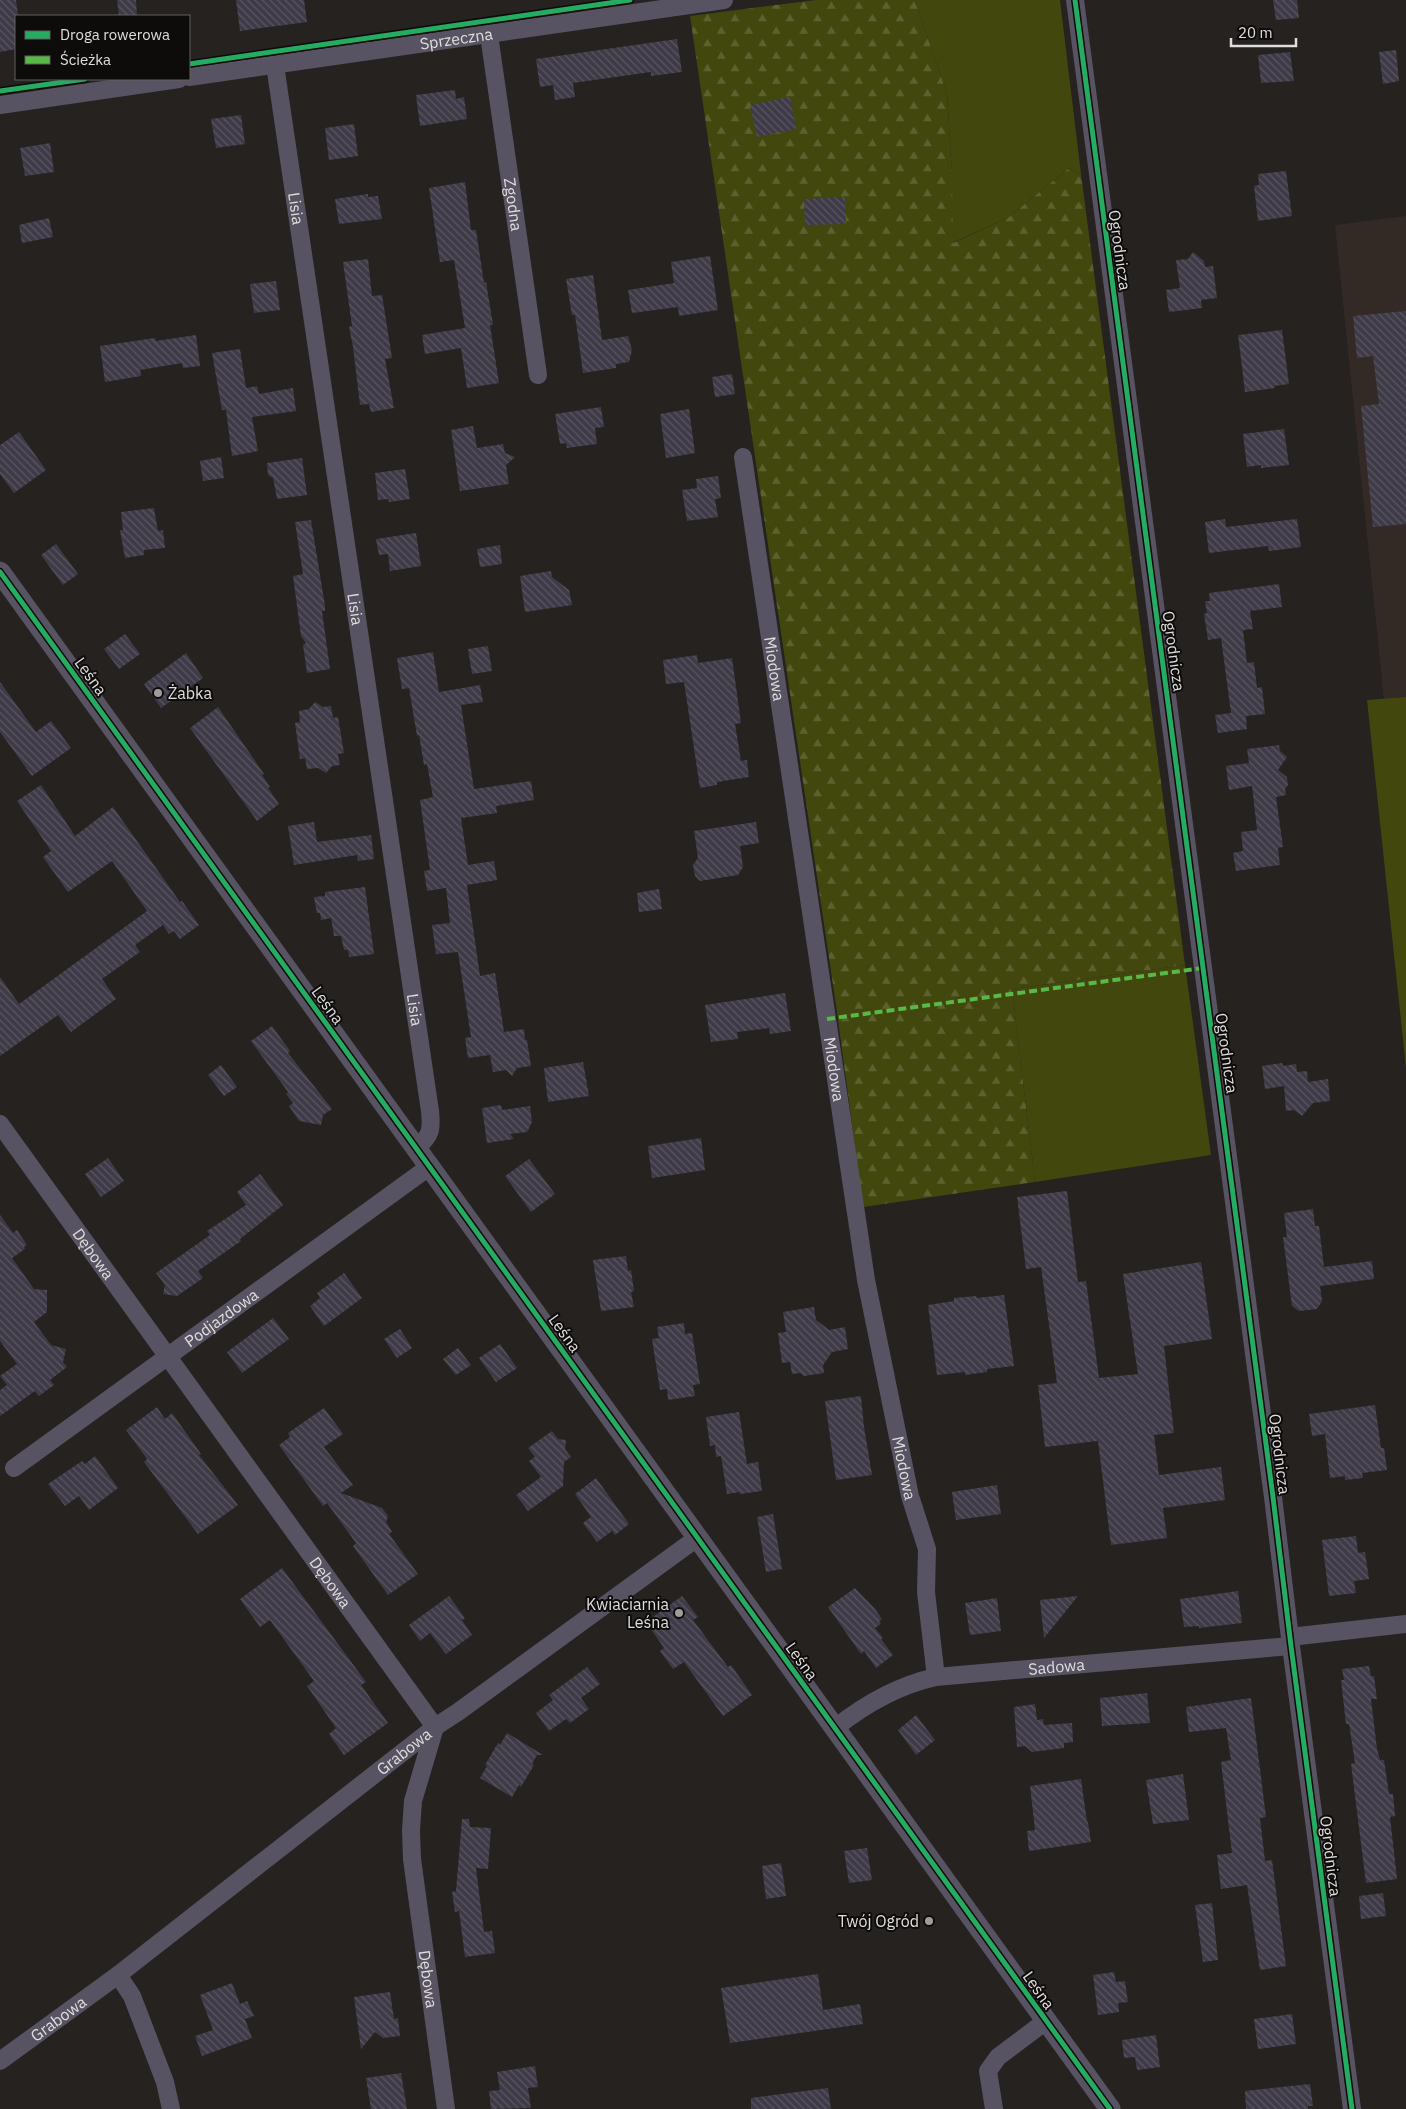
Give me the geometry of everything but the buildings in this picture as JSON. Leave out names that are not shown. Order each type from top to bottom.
[{"type":"street","name":"Sprzeczna","points":[[190,77],[724,0]]},
{"type":"street","name":"Ogrodnicza","points":[[1075,0],[1272,1487],[1290,1642],[1352,2109]]},
{"type":"street","name":"Zgodna","points":[[489,35],[538,375]]},
{"type":"street","name":"Lisia","points":[[274,65],[430,1111],[431,1131],[426,1141],[416,1148]]},
{"type":"street","points":[[0,105],[172,80]]},
{"type":"street","name":"Miodowa","points":[[743,457],[866,1280],[910,1496],[927,1549],[926,1592],[936,1677]]},
{"type":"street","name":"Leśna","points":[[0,572],[1110,2109]]},
{"type":"street","name":"Dębowa","points":[[0,1124],[435,1727],[413,1800],[411,1830],[412,1859],[446,2109]]},
{"type":"street","name":"Podjazdowa","points":[[14,1468],[429,1166]]},
{"type":"street","name":"Grabowa","points":[[0,2061],[118,1975],[435,1727],[466,1707],[697,1538]]},
{"type":"street","name":"Sadowa","points":[[835,1728],[855,1712],[914,1682],[936,1677],[1290,1642],[1406,1624]]},
{"type":"street","points":[[118,1975],[132,1996],[165,2082],[171,2109]]},
{"type":"street","points":[[994,2109],[988,2071],[998,2058],[1046,2021]]},
{"type":"shaded area","points":[[1406,216],[1406,697],[1384,699],[1335,225]]},
{"type":"green space","points":[[816,0],[915,0],[947,94],[952,176],[953,243],[1009,217],[1069,168],[1081,174],[1185,965],[1012,989],[1035,1182],[863,1207],[837,1012],[690,16]]},
{"type":"green space","points":[[915,0],[1060,0],[1081,174],[1069,168],[1009,217],[952,243],[952,176],[947,94]]},
{"type":"green space","points":[[1406,697],[1406,1068],[1367,700]]},
{"type":"green space","points":[[1185,965],[1211,1155],[1035,1182],[1012,989]]},
{"type":"marked path","points":[[827,1019],[1203,968]]},
{"type":"cycle path","points":[[190,64],[630,0]]},
{"type":"cycle path","points":[[1075,0],[1352,2109]]},
{"type":"cycle path","points":[[0,91],[78,80]]},
{"type":"cycle path","points":[[0,572],[1110,2109]]},
{"type":"place","name":"Żabka","points":[[158,693]]},
{"type":"place","name":"Kwiaciarnia Leśna","points":[[679,1613]]},
{"type":"place","name":"Twój Ogród","points":[[929,1921]]}]
